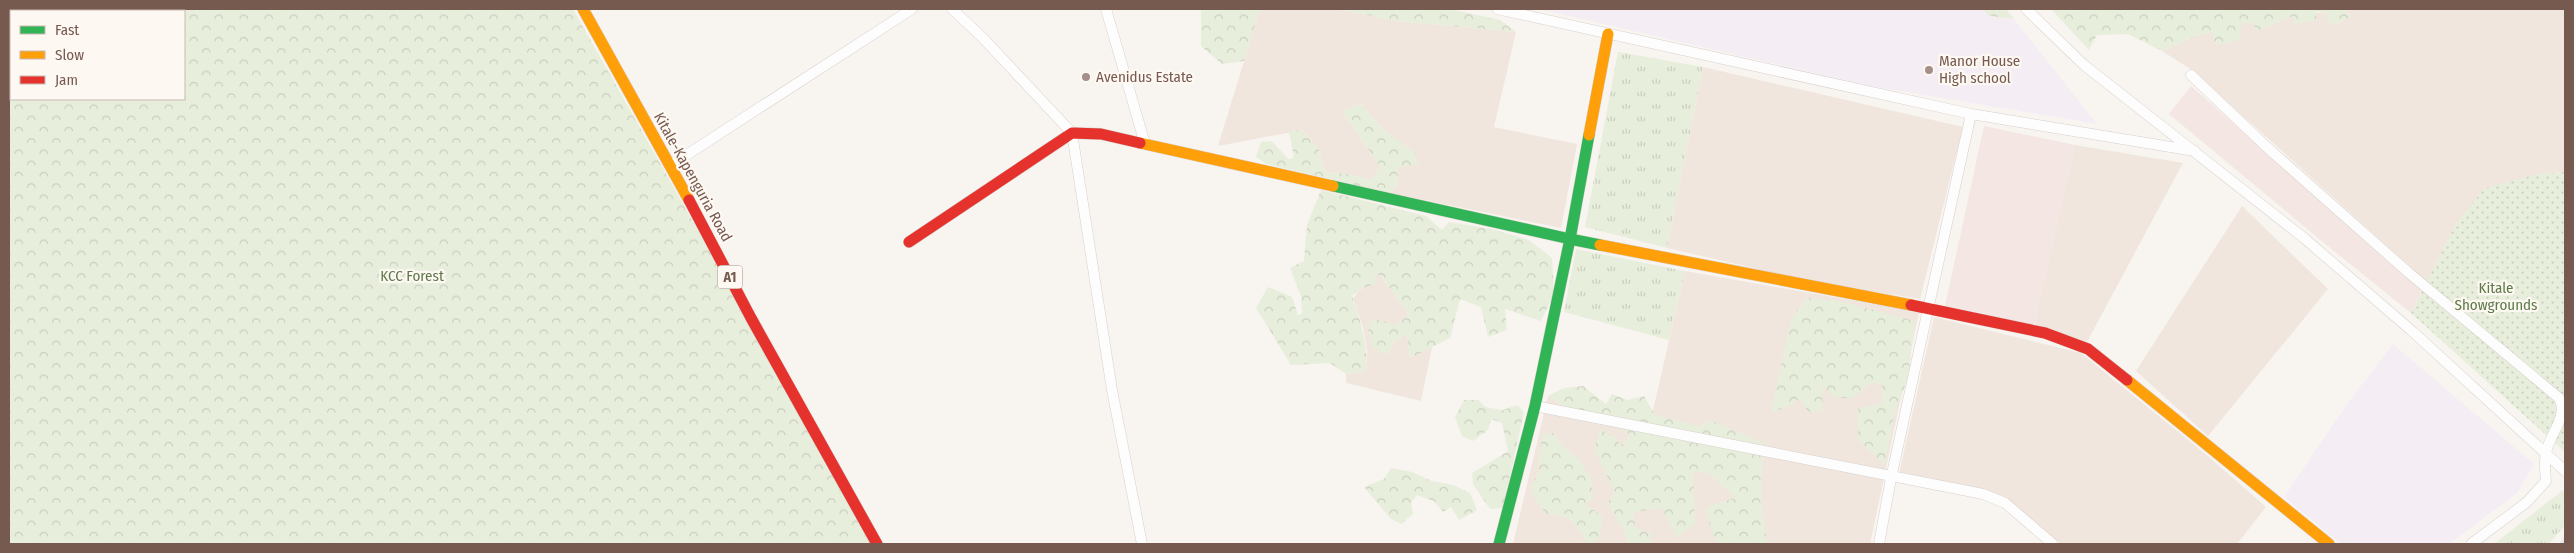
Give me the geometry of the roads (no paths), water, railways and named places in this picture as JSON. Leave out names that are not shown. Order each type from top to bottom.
[{"type":"main road","name":"Kitale-Kapenguria Road","points":[[582,9],[671,165],[751,318],[877,544]]},
{"type":"main road","points":[[1499,544],[1534,406],[1570,239],[1608,34]]},
{"type":"main road","points":[[909,242],[1072,133],[1101,134],[1570,239],[1928,308],[2036,331],[2088,349],[2329,544]]},
{"type":"street","points":[[671,165],[912,9]]},
{"type":"street","points":[[952,9],[982,37],[1072,133],[1112,390],[1142,544]]},
{"type":"street","points":[[1106,9],[1145,144]]},
{"type":"street","points":[[1497,9],[1971,114],[2197,152]]},
{"type":"street","points":[[2026,9],[2084,65],[2304,238],[2412,331],[2565,471]]},
{"type":"street","points":[[2191,75],[2270,150],[2409,273],[2559,398],[2563,411],[2546,453],[2546,481],[2527,502],[2471,544]]},
{"type":"street","points":[[1879,544],[1891,478],[1971,114]]},
{"type":"street","points":[[1534,406],[1891,478],[1960,489],[2005,503],[2053,544]]},
{"type":"railway","points":[[2561,544],[2565,539]]},
{"type":"place","name":"Manor House High school","points":[[1929,70]]},
{"type":"place","name":"Avenidus Estate","points":[[1086,77]]},
{"type":"park label","name":"KCC Forest","points":[[412,276]]},
{"type":"park label","name":"Kitale Showgrounds","points":[[2496,296]]}]
